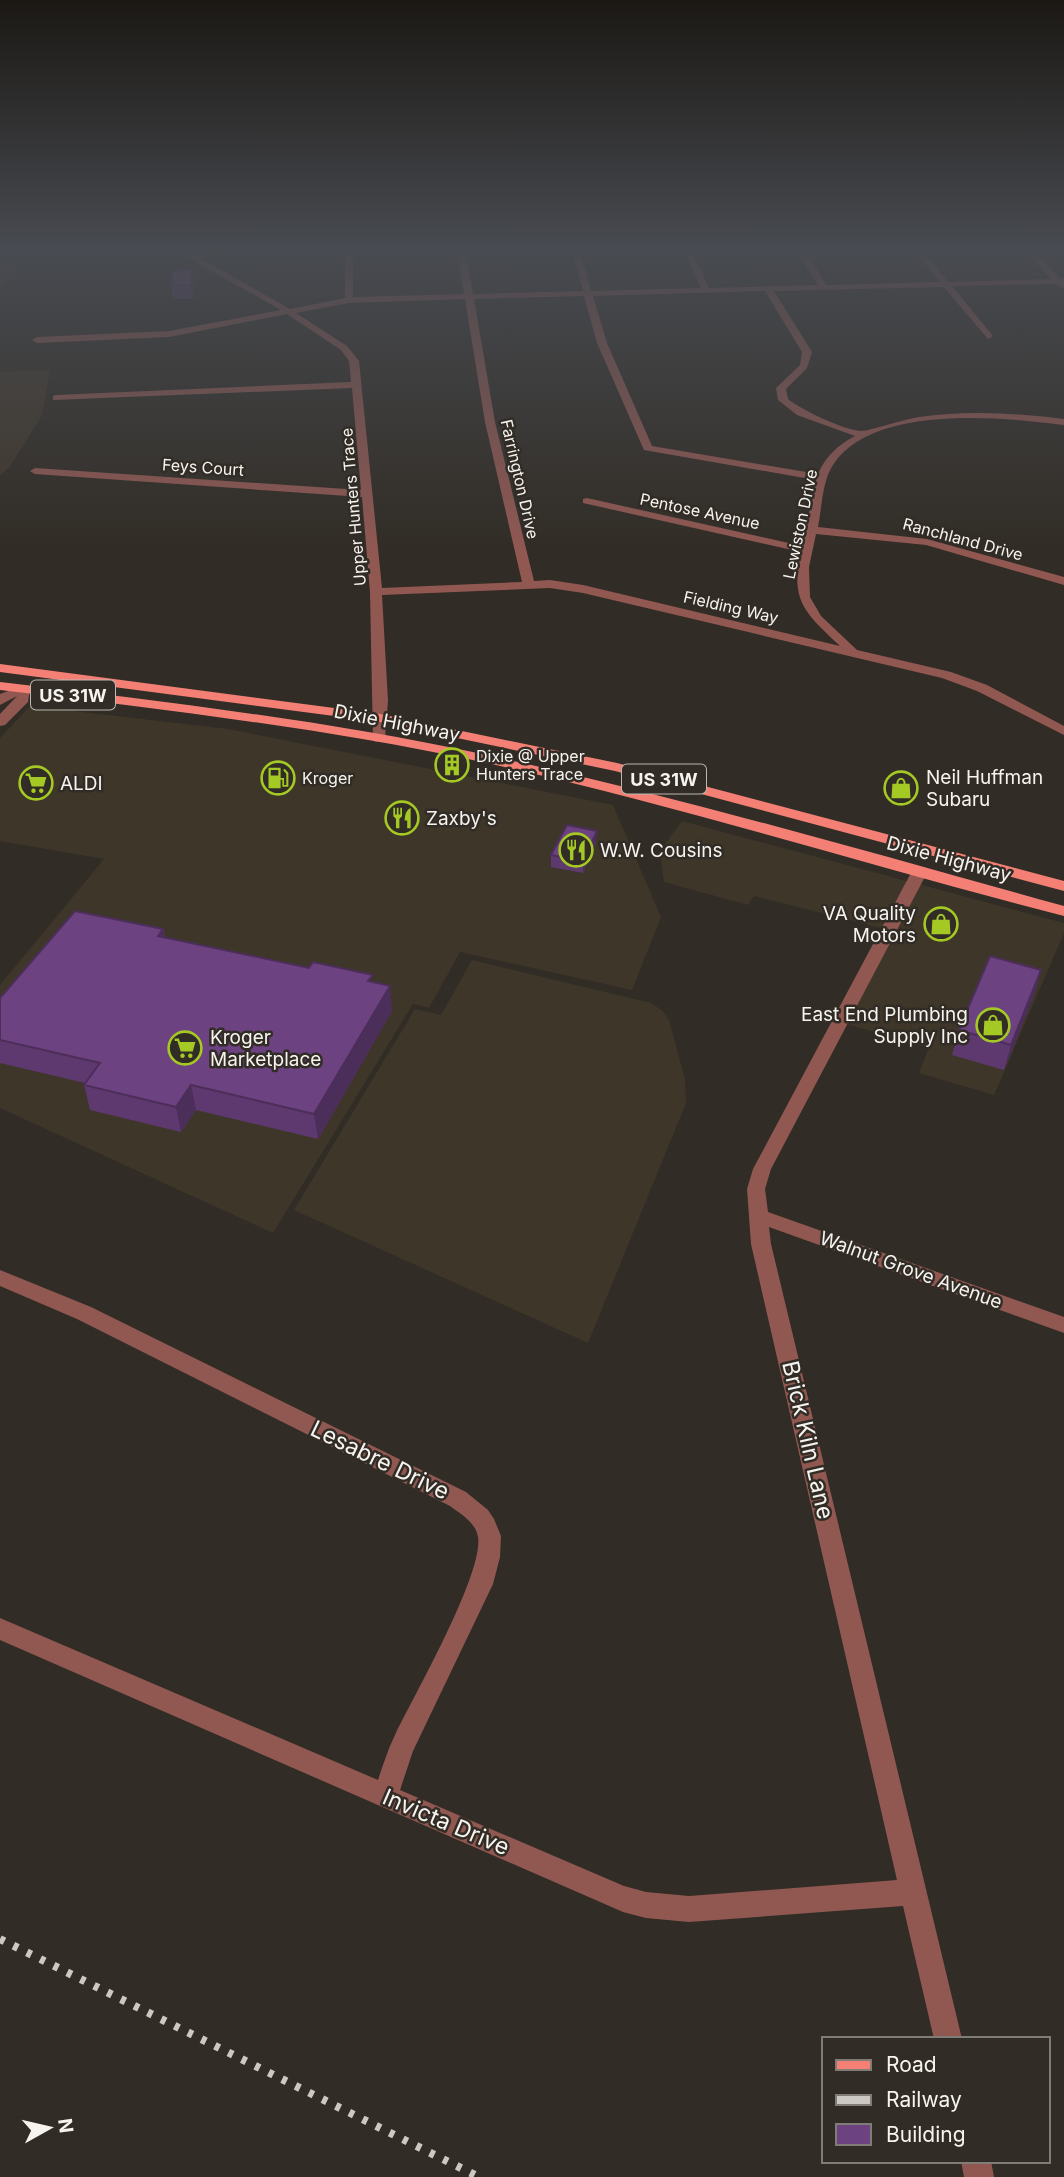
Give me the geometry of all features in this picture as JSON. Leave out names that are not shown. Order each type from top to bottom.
[{"type":"main road","name":"Dixie Highway","points":[[0,668],[380,718],[630,771],[1064,886]]},
{"type":"main road","points":[[24,689],[50,678],[100,680]]},
{"type":"main road","name":"Dixie Highway","points":[[0,686],[378,738],[623,791],[1064,911]]},
{"type":"main road","points":[[920,871],[925,863],[933,861],[1009,881],[1034,878]]},
{"type":"street","name":"Upper Hunters Trace","points":[[344,350],[356,366],[368,494],[376,592],[380,718],[378,738]]},
{"type":"street","name":"Farrington Drive","points":[[478,350],[490,422],[529,585]]},
{"type":"street","points":[[605,350],[648,448],[823,478]]},
{"type":"street","points":[[806,350],[804,366],[781,388],[783,400],[810,417],[863,435]]},
{"type":"street","points":[[56,398],[358,385]]},
{"type":"street","name":"Lewiston Drive","points":[[852,652],[807,606],[802,592],[802,577],[823,478],[828,463],[836,454],[863,435],[900,423],[938,418],[1012,416],[1064,422]]},
{"type":"street","name":"Feys Court","points":[[35,471],[368,494]]},
{"type":"street","name":"Pentose Avenue","points":[[587,501],[807,550]]},
{"type":"street","name":"Ranchland Drive","points":[[812,530],[876,534],[927,542],[1064,581]]},
{"type":"street","name":"Fielding Way","points":[[376,592],[529,585],[583,589],[852,652],[966,682],[1064,731]]},
{"type":"street","points":[[0,701],[5,696],[24,689],[23,699],[0,722]]},
{"type":"street","name":"Brick Kiln Lane","points":[[920,871],[768,1158],[756,1189],[761,1244],[947,2037]]},
{"type":"street","name":"Walnut Grove Avenue","points":[[758,1216],[1064,1325]]},
{"type":"street","name":"Lesabre Drive","points":[[0,1278],[84,1313],[458,1499],[475,1510],[488,1526],[492,1544],[481,1584],[402,1747],[385,1796]]},
{"type":"street","name":"Invicta Drive","points":[[0,1629],[623,1899],[646,1905],[689,1909],[914,1892]]},
{"type":"shaded area","points":[[50,370],[42,415],[9,468],[0,475],[0,372]]},
{"type":"shaded area","points":[[30,706],[228,729],[613,805],[661,917],[632,990],[460,952],[429,1008],[413,1004],[273,1233],[0,1108],[0,985],[104,859],[0,841],[0,738]]},
{"type":"shaded area","points":[[682,821],[1064,923],[1064,933],[994,1095],[919,1073],[929,1048],[847,1024],[893,931],[754,896],[748,905],[664,882],[660,851]]},
{"type":"shaded area","points":[[472,960],[651,1003],[663,1011],[669,1020],[685,1079],[686,1103],[588,1343],[294,1210],[415,1009],[441,1015]]},
{"type":"building","points":[[567,825],[597,831],[583,861],[551,855]]},
{"type":"building","name":"Kroger Marketplace","points":[[75,911],[163,929],[158,936],[309,968],[313,962],[373,975],[368,981],[390,986],[314,1114],[191,1085],[176,1107],[84,1085],[100,1063],[0,1040],[0,998]]},
{"type":"building","name":"East End Plumbing Supply Inc","points":[[990,956],[1041,970],[1011,1045],[959,1030]]},
{"type":"railway","points":[[0,1939],[479,2177]]},
{"type":"place","name":"Dixie @ Upper Hunters Trace","points":[[452,765]]},
{"type":"place","name":"Kroger","points":[[278,778]]},
{"type":"place","name":"ALDI","points":[[36,783]]},
{"type":"place","name":"Neil Huffman Subaru","points":[[901,788]]},
{"type":"place","name":"Zaxby's","points":[[402,818]]},
{"type":"place","name":"W.W. Cousins","points":[[576,850]]},
{"type":"place","name":"VA Quality Motors","points":[[941,924]]},
{"type":"place","name":"East End Plumbing Supply Inc","points":[[993,1025]]},
{"type":"place","name":"Kroger Marketplace","points":[[185,1048]]}]
